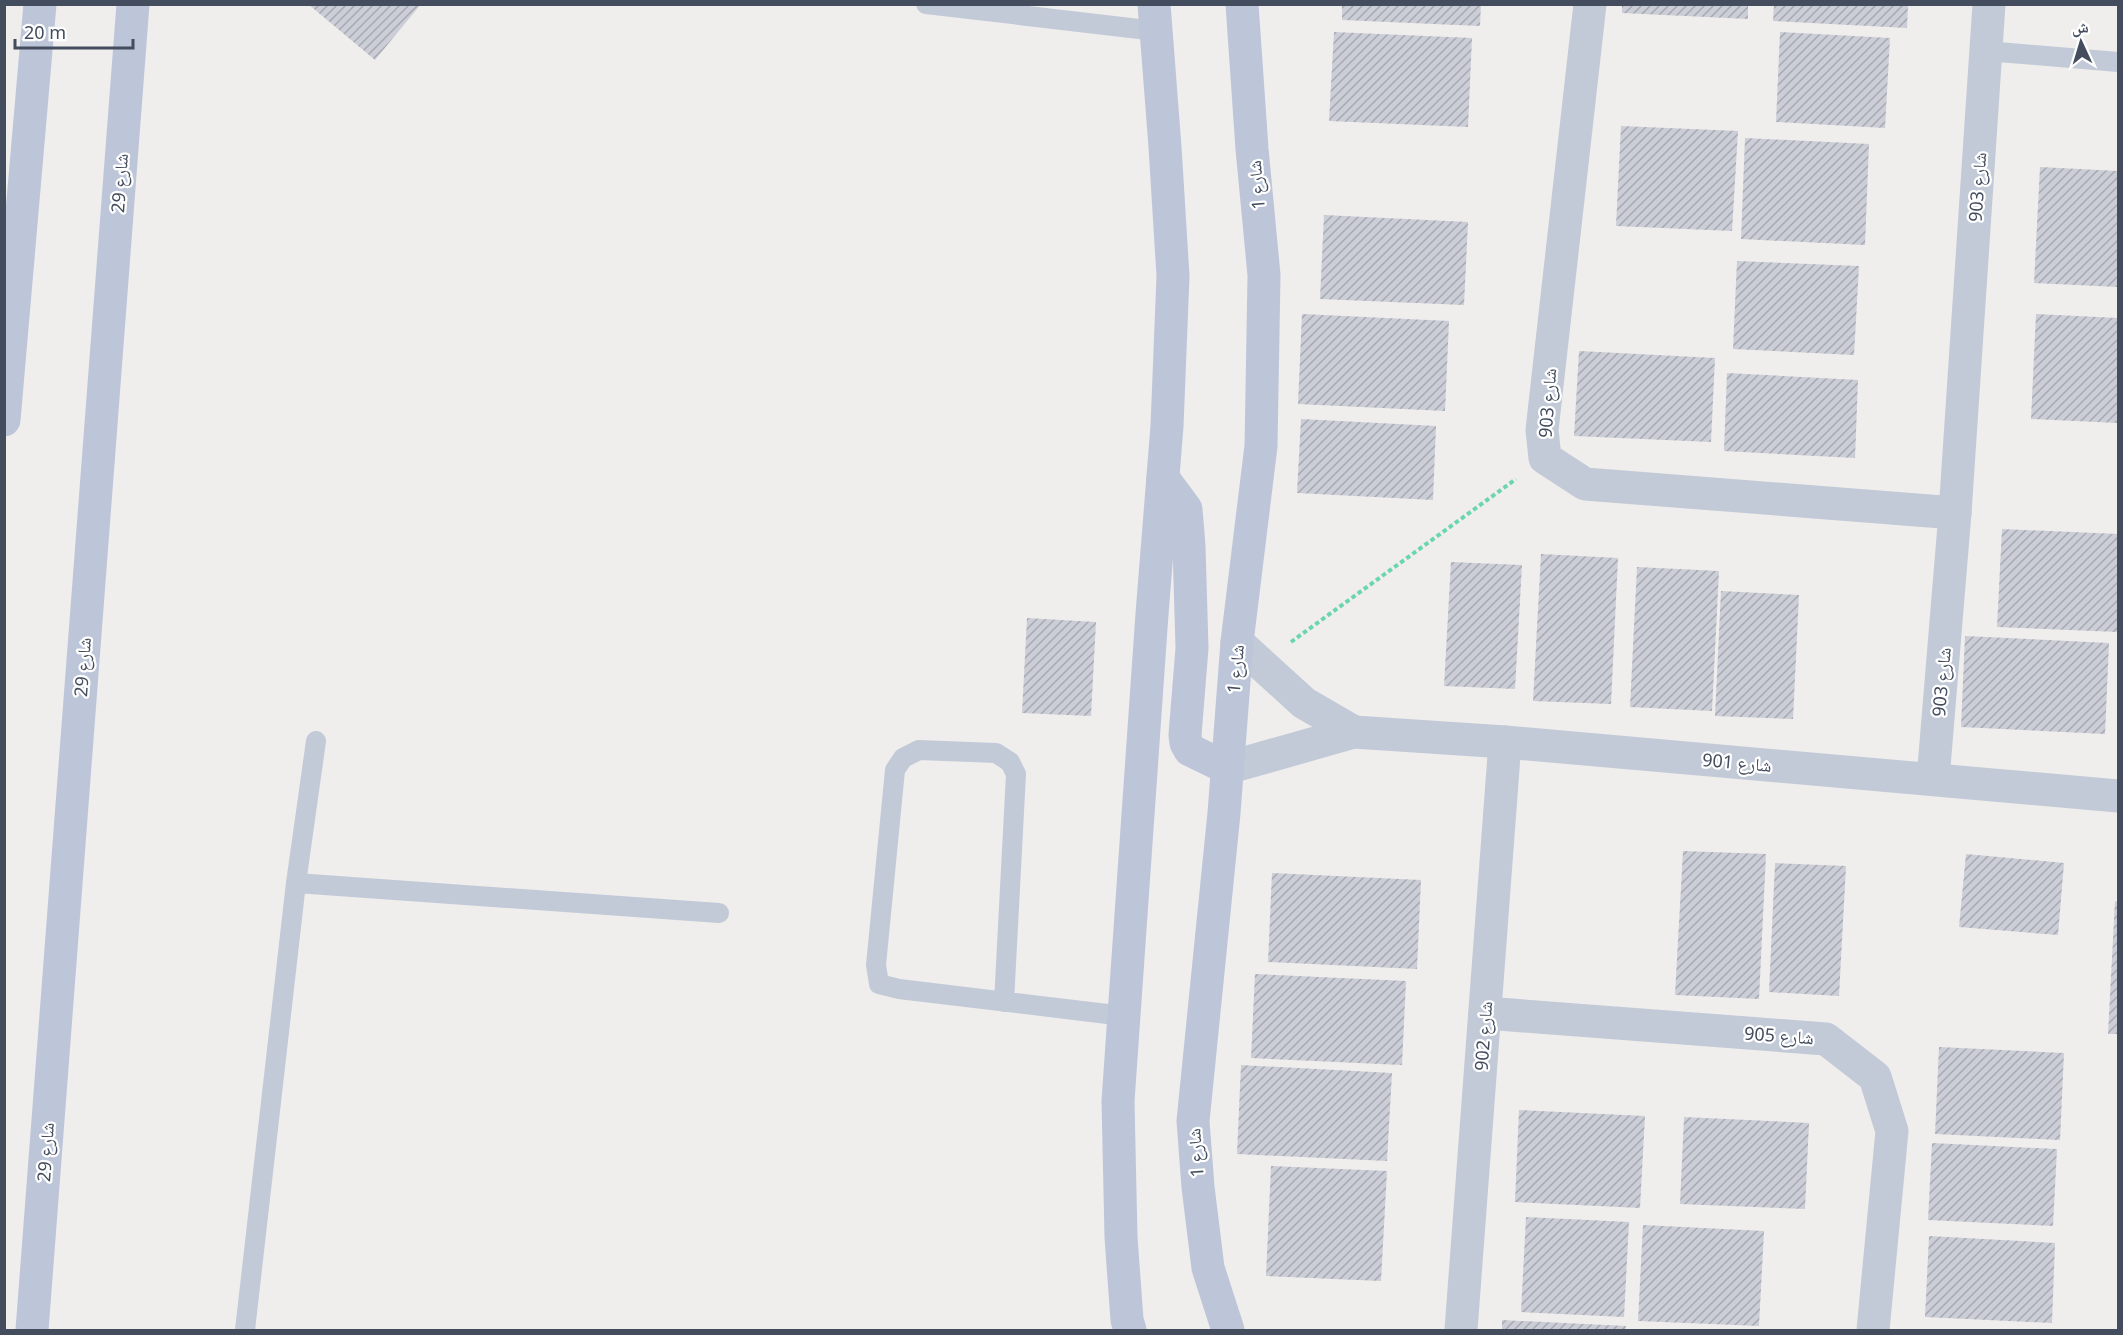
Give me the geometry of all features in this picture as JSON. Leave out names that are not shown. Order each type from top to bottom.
[{"type":"street","name":"شارع 29","points":[[32,1330],[133,4]]},
{"type":"street","name":"شارع 1","points":[[1228,1330],[1208,1268],[1193,1121],[1224,813],[1237,642],[1261,446],[1264,275],[1242,4]]},
{"type":"street","name":"شارع 903","points":[[1590,4],[1542,430],[1545,458],[1585,484],[1955,513]]},
{"type":"street","name":"شارع 903","points":[[1933,779],[1955,513],[1989,4]]},
{"type":"street","points":[[4,420],[38,6]]},
{"type":"street","points":[[1130,1330],[1127,1320],[1121,1237],[1118,1101],[1167,426],[1173,276],[1155,18]]},
{"type":"street","points":[[1163,478],[1186,509],[1192,648],[1186,743],[1190,750],[1227,768]]},
{"type":"street","name":"شارع 901","points":[[1237,642],[1304,703],[1354,732]]},
{"type":"street","name":"شارع 901","points":[[1227,768],[1354,732],[1505,742],[2118,795]]},
{"type":"street","name":"شارع 902","points":[[1461,1330],[1505,742]]},
{"type":"street","name":"شارع 905","points":[[1485,1013],[1826,1039],[1875,1077],[1892,1131],[1873,1330]]},
{"type":"lane","points":[[926,4],[1155,18]]},
{"type":"lane","points":[[1986,51],[2118,62]]},
{"type":"lane","points":[[244,1330],[296,883],[316,741]]},
{"type":"lane","points":[[1004,1002],[1016,774],[1010,762],[996,753],[919,750],[903,758],[895,770],[876,965],[879,984],[899,989],[1004,1002],[1124,1016]]},
{"type":"lane","points":[[296,883],[719,913]]},
{"type":"path","points":[[1261,664],[1545,458]]},
{"type":"building","points":[[308,4],[421,4],[375,60]]},
{"type":"building","points":[[1342,4],[1481,4],[1480,26],[1342,20]]},
{"type":"building","points":[[1622,4],[1748,4],[1748,19],[1622,13]]},
{"type":"building","points":[[1774,4],[1908,4],[1907,28],[1773,21]]},
{"type":"building","points":[[1334,32],[1472,38],[1468,127],[1329,121]]},
{"type":"building","points":[[1780,32],[1890,38],[1885,128],[1776,122]]},
{"type":"building","points":[[1621,126],[1738,131],[1732,231],[1616,226]]},
{"type":"building","points":[[1745,138],[1869,144],[1865,245],[1741,239]]},
{"type":"building","points":[[2040,167],[2118,171],[2118,287],[2034,283]]},
{"type":"building","points":[[1324,215],[1468,222],[1464,305],[1320,299]]},
{"type":"building","points":[[1737,261],[1859,266],[1854,355],[1733,349]]},
{"type":"building","points":[[1302,314],[1449,321],[1445,411],[1298,404]]},
{"type":"building","points":[[2036,314],[2118,318],[2118,423],[2031,419]]},
{"type":"building","points":[[1579,351],[1715,358],[1711,442],[1574,436]]},
{"type":"building","points":[[1727,373],[1858,380],[1855,458],[1724,451]]},
{"type":"building","points":[[1301,419],[1436,426],[1433,500],[1297,493]]},
{"type":"building","points":[[2002,529],[2118,534],[2118,632],[1997,627]]},
{"type":"building","points":[[1541,554],[1618,558],[1611,704],[1533,701]]},
{"type":"building","points":[[1451,562],[1522,565],[1515,689],[1444,686]]},
{"type":"building","points":[[1637,567],[1719,571],[1712,711],[1630,707]]},
{"type":"building","points":[[1721,591],[1799,595],[1793,719],[1715,716]]},
{"type":"building","points":[[1027,618],[1096,622],[1091,716],[1022,713]]},
{"type":"building","points":[[1965,636],[2109,643],[2105,734],[1961,727]]},
{"type":"building","points":[[1683,851],[1766,854],[1759,999],[1675,995]]},
{"type":"building","points":[[1966,854],[2064,863],[2058,935],[1959,927]]},
{"type":"building","points":[[1775,863],[1846,866],[1839,996],[1769,992]]},
{"type":"building","points":[[1272,873],[1421,880],[1417,969],[1268,962]]},
{"type":"building","points":[[2115,901],[2118,902],[2118,1034],[2108,1034]]},
{"type":"building","points":[[1255,974],[1406,981],[1402,1065],[1251,1058]]},
{"type":"building","points":[[1939,1047],[2064,1053],[2060,1140],[1935,1134]]},
{"type":"building","points":[[1241,1065],[1392,1073],[1387,1161],[1237,1154]]},
{"type":"building","points":[[1519,1110],[1645,1116],[1640,1208],[1515,1202]]},
{"type":"building","points":[[1684,1117],[1809,1123],[1805,1209],[1680,1204]]},
{"type":"building","points":[[1932,1143],[2057,1149],[2053,1226],[1928,1220]]},
{"type":"building","points":[[1271,1166],[1387,1171],[1381,1281],[1266,1276]]},
{"type":"building","points":[[1526,1217],[1629,1222],[1624,1317],[1521,1312]]},
{"type":"building","points":[[1643,1225],[1764,1231],[1759,1326],[1638,1321]]},
{"type":"building","points":[[1929,1236],[2055,1243],[2052,1323],[1925,1317]]},
{"type":"building","points":[[1502,1320],[1626,1326],[1625,1330],[1502,1330]]}]
